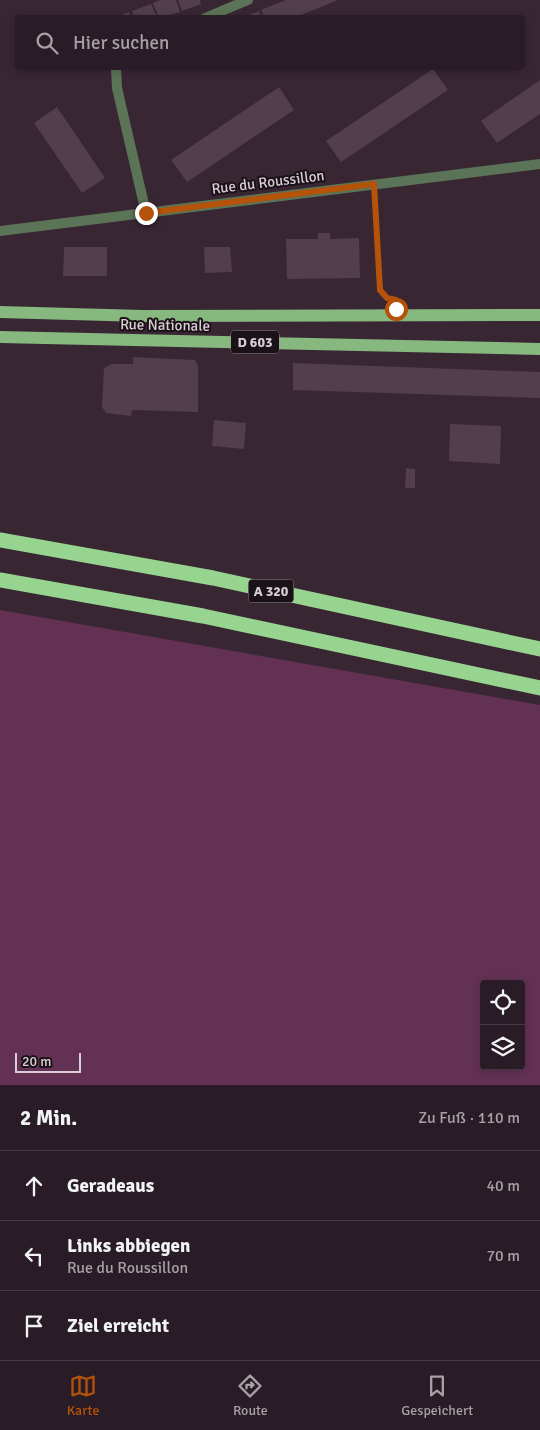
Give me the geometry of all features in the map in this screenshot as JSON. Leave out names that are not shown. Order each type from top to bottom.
[{"type":"highway","name":"A 320","points":[[0,540],[213,578],[540,649]]},
{"type":"highway","name":"A 320","points":[[0,580],[203,616],[540,688]]},
{"type":"main road","name":"Rue Nationale","points":[[0,312],[143,316],[540,315]]},
{"type":"main road","name":"Rue Nationale","points":[[0,337],[540,349]]},
{"type":"street","points":[[212,15],[248,0]]},
{"type":"street","points":[[116,70],[116,88],[146,213]]},
{"type":"street","name":"Rue du Roussillon","points":[[0,231],[540,164]]},
{"type":"path","points":[[374,184],[380,290],[387,298],[396,300]]},
{"type":"shaded area","points":[[0,610],[540,705],[540,1085],[0,1085]]},
{"type":"building","points":[[160,0],[176,0],[180,12],[170,15],[158,15],[153,3]]},
{"type":"building","points":[[178,0],[200,0],[201,4],[182,11]]},
{"type":"building","points":[[286,0],[338,0],[301,15],[264,15],[261,10]]},
{"type":"building","points":[[151,4],[156,15],[133,15],[132,11]]},
{"type":"building","points":[[259,11],[261,15],[248,15]]},
{"type":"building","points":[[432,70],[434,70],[448,90],[341,162],[326,141]]},
{"type":"building","points":[[540,80],[540,114],[497,143],[481,121]]},
{"type":"building","points":[[279,87],[294,110],[187,182],[171,160]]},
{"type":"building","points":[[57,107],[105,178],[82,193],[34,123]]},
{"type":"building","points":[[318,233],[330,233],[330,239],[359,238],[360,278],[287,279],[286,239],[318,239]]},
{"type":"building","points":[[64,247],[107,247],[107,276],[63,276]]},
{"type":"building","points":[[204,247],[230,247],[232,272],[205,273]]},
{"type":"building","points":[[133,357],[195,360],[198,366],[198,412],[132,410],[131,416],[106,413],[102,407],[104,368],[111,364],[133,364]]},
{"type":"building","points":[[293,363],[540,372],[540,398],[293,390]]},
{"type":"building","points":[[214,420],[246,423],[244,449],[212,446]]},
{"type":"building","points":[[450,424],[501,426],[500,464],[449,461]]},
{"type":"building","points":[[406,468],[415,469],[415,488],[405,488]]},
{"type":"route","points":[[146,213],[374,184],[380,290],[387,298],[396,300],[396,309]]}]
